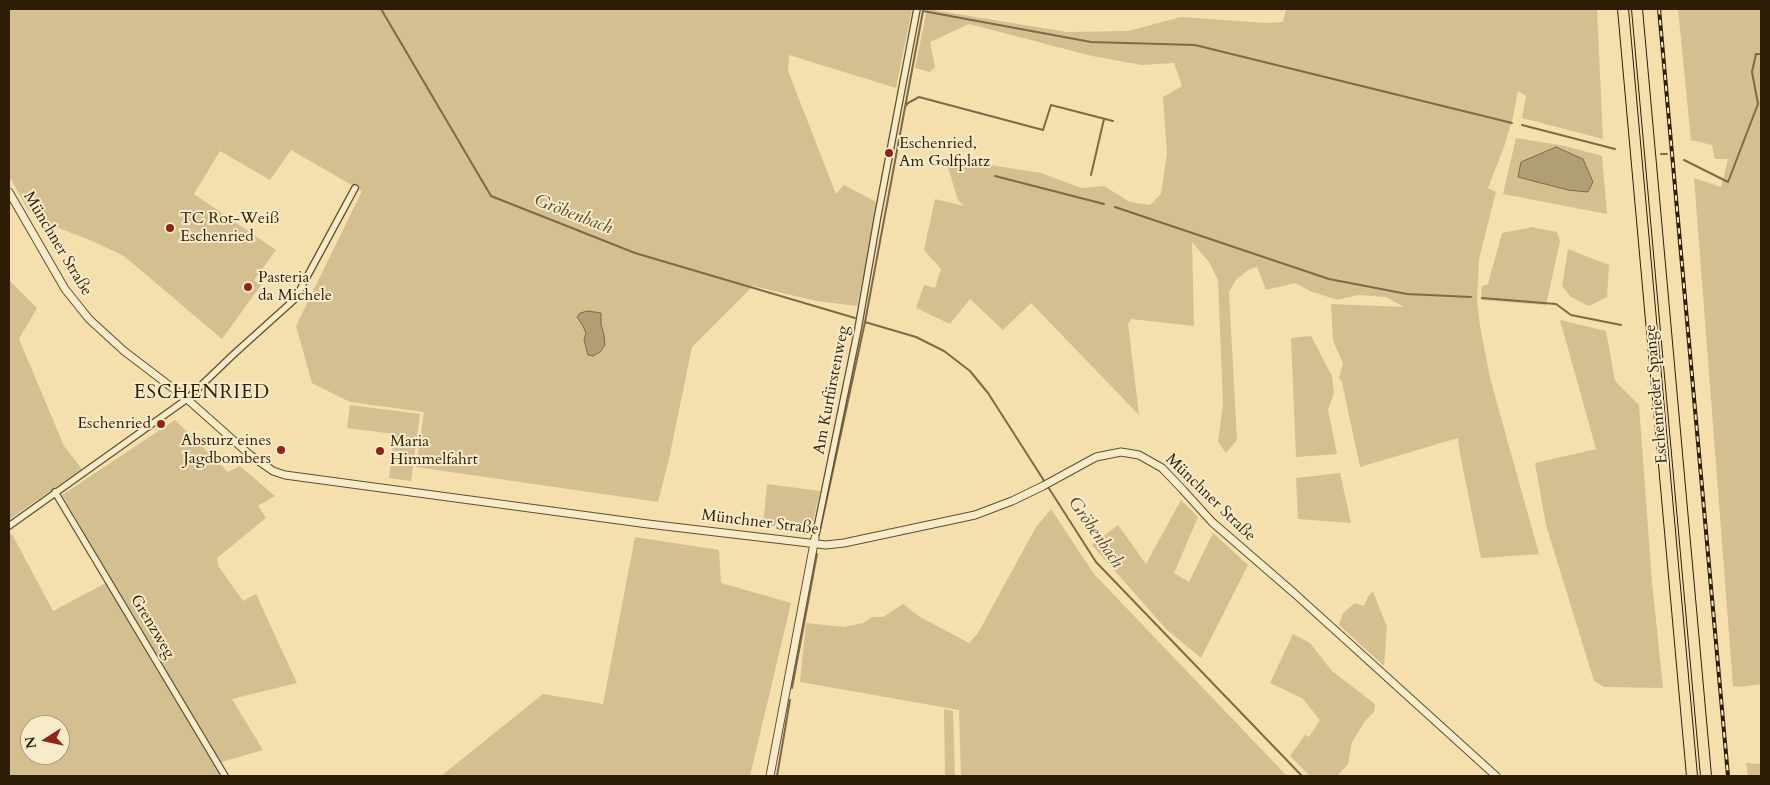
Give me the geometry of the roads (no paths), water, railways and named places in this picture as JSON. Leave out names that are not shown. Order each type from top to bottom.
[{"type":"highway","name":"Eschenrieder Spange","points":[[1623,9],[1692,776]]},
{"type":"highway","name":"Eschenrieder Spange","points":[[1637,9],[1706,776]]},
{"type":"street","name":"Am Kurfürstenweg","points":[[770,776],[858,329],[917,9]]},
{"type":"street","points":[[9,526],[187,400],[235,353],[295,299],[355,188]]},
{"type":"street","name":"Münchner Straße","points":[[9,192],[53,270],[74,302],[101,330],[124,351],[187,400],[250,455],[273,471],[285,475],[815,542],[844,544],[975,515],[1012,501],[1096,457],[1109,453],[1122,452],[1139,455],[1162,468],[1218,528],[1294,593],[1496,776]]},
{"type":"street","name":"Grenzweg","points":[[55,492],[225,776]]},
{"type":"waterway","name":"Gröbenbach","points":[[381,9],[491,196],[635,253],[855,318]]},
{"type":"waterway","points":[[819,535],[865,322],[923,11],[1091,42],[1195,45],[1512,123]]},
{"type":"waterway","points":[[1684,160],[1728,182],[1758,104],[1752,72],[1756,54],[1761,54]]},
{"type":"waterway","points":[[905,107],[908,103],[919,97],[1043,130],[1051,105],[1113,121]]},
{"type":"waterway","points":[[1091,175],[1104,119]]},
{"type":"waterway","points":[[1522,125],[1615,149]]},
{"type":"waterway","points":[[1661,154],[1667,154]]},
{"type":"waterway","points":[[995,176],[1104,204]]},
{"type":"waterway","points":[[1115,207],[1329,279],[1407,294],[1471,297]]},
{"type":"waterway","points":[[1482,298],[1556,304],[1571,315],[1621,325]]},
{"type":"waterway","name":"Gröbenbach","points":[[865,322],[916,337],[944,351],[970,371],[988,393],[1096,562],[1302,776]]},
{"type":"waterway","points":[[792,688],[817,554]]},
{"type":"waterway","points":[[777,776],[790,700]]},
{"type":"railway","points":[[1659,9],[1728,776]]},
{"type":"place","name":"Eschenried, Am Golfplatz","points":[[889,153]]},
{"type":"place","name":"TC Rot-Weiß Eschenried","points":[[170,228]]},
{"type":"place","name":"Pasteria da Michele","points":[[248,287]]},
{"type":"place","name":"Eschenried","points":[[161,424]]},
{"type":"place","name":"Absturz eines Jagdbombers","points":[[281,450]]},
{"type":"place","name":"Maria Himmelfahrt","points":[[380,451]]},
{"type":"district","name":"ESCHENRIED","points":[[202,394]]}]
